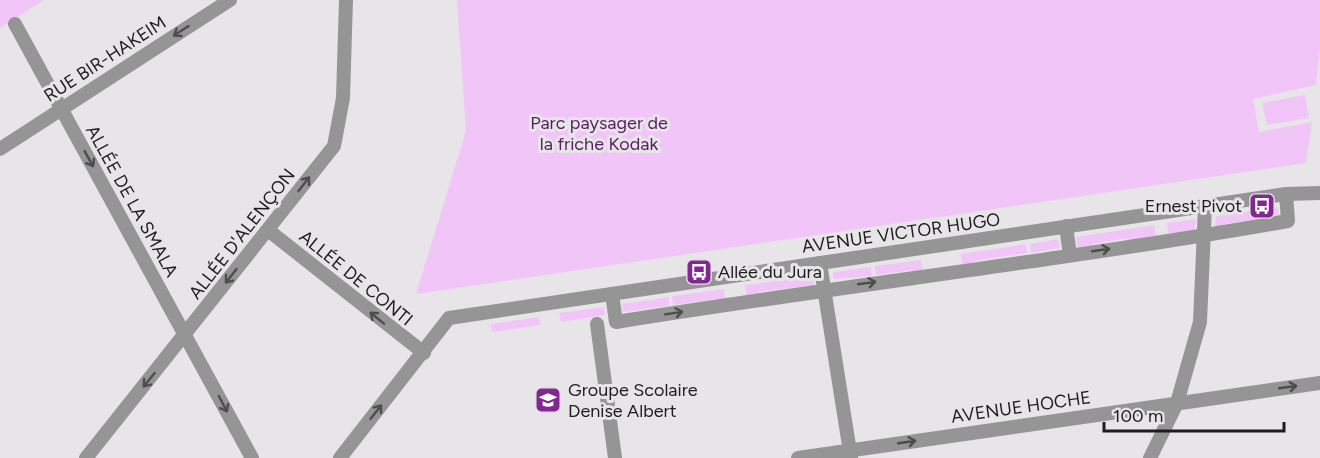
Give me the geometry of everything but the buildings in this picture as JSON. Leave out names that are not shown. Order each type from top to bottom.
[{"type":"street","name":"RUE BIR-HAKEIM","points":[[0,149],[230,0]]},
{"type":"street","name":"ALLÉE D'ALENÇON","points":[[86,458],[334,146],[343,98],[346,0]]},
{"type":"street","name":"ALLÉE DE LA SMALA","points":[[15,24],[252,458]]},
{"type":"street","name":"AVENUE VICTOR HUGO","points":[[345,456],[448,318],[1286,194],[1320,193]]},
{"type":"street","points":[[612,294],[616,322],[824,289],[1203,236],[1288,221],[1286,194]]},
{"type":"street","points":[[1150,458],[1177,403],[1200,322],[1205,206]]},
{"type":"street","points":[[1066,226],[1070,255]]},
{"type":"street","name":"ALLÉE DE CONTI","points":[[268,230],[424,353]]},
{"type":"street","points":[[820,263],[850,454]]},
{"type":"street","points":[[597,324],[615,458]]},
{"type":"street","name":"AVENUE HOCHE","points":[[798,458],[850,454],[1320,383]]},
{"type":"green space","points":[[0,0],[44,0],[0,28]]},
{"type":"green space","name":"Parc paysager de la friche Kodak","points":[[457,0],[1320,0],[1320,48],[1316,85],[1253,99],[1259,132],[1312,122],[1306,163],[416,294],[466,131]]},
{"type":"green space","points":[[1305,95],[1309,118],[1267,125],[1262,103]]},
{"type":"green space","points":[[1278,207],[1279,216],[1224,224],[1224,228],[1215,230],[1216,216]]},
{"type":"green space","points":[[1196,219],[1194,232],[1168,233],[1167,223]]},
{"type":"green space","points":[[1154,225],[1156,235],[1151,236],[1151,239],[1129,242],[1128,238],[1093,244],[1093,248],[1078,250],[1076,237]]},
{"type":"green space","points":[[1058,239],[1060,248],[1031,253],[1030,244]]},
{"type":"green space","points":[[1026,244],[1027,253],[974,261],[974,265],[963,267],[961,254]]},
{"type":"green space","points":[[921,260],[923,273],[912,274],[912,270],[876,275],[875,266]]},
{"type":"green space","points":[[871,267],[872,276],[834,279],[833,272]]},
{"type":"green space","points":[[812,276],[814,285],[759,292],[758,297],[747,298],[745,285]]},
{"type":"green space","points":[[724,289],[725,298],[734,297],[734,300],[719,303],[718,299],[673,305],[672,296]]},
{"type":"green space","points":[[669,297],[669,306],[623,312],[622,304]]},
{"type":"green space","points":[[604,307],[605,315],[561,322],[559,313]]},
{"type":"green space","points":[[539,317],[540,325],[492,332],[491,324]]},
{"type":"place","name":"Ernest Pivot","points":[[1262,206]]},
{"type":"place","name":"Allée du Jura","points":[[699,272]]},
{"type":"place","name":"Groupe Scolaire Denise Albert","points":[[548,400]]}]
